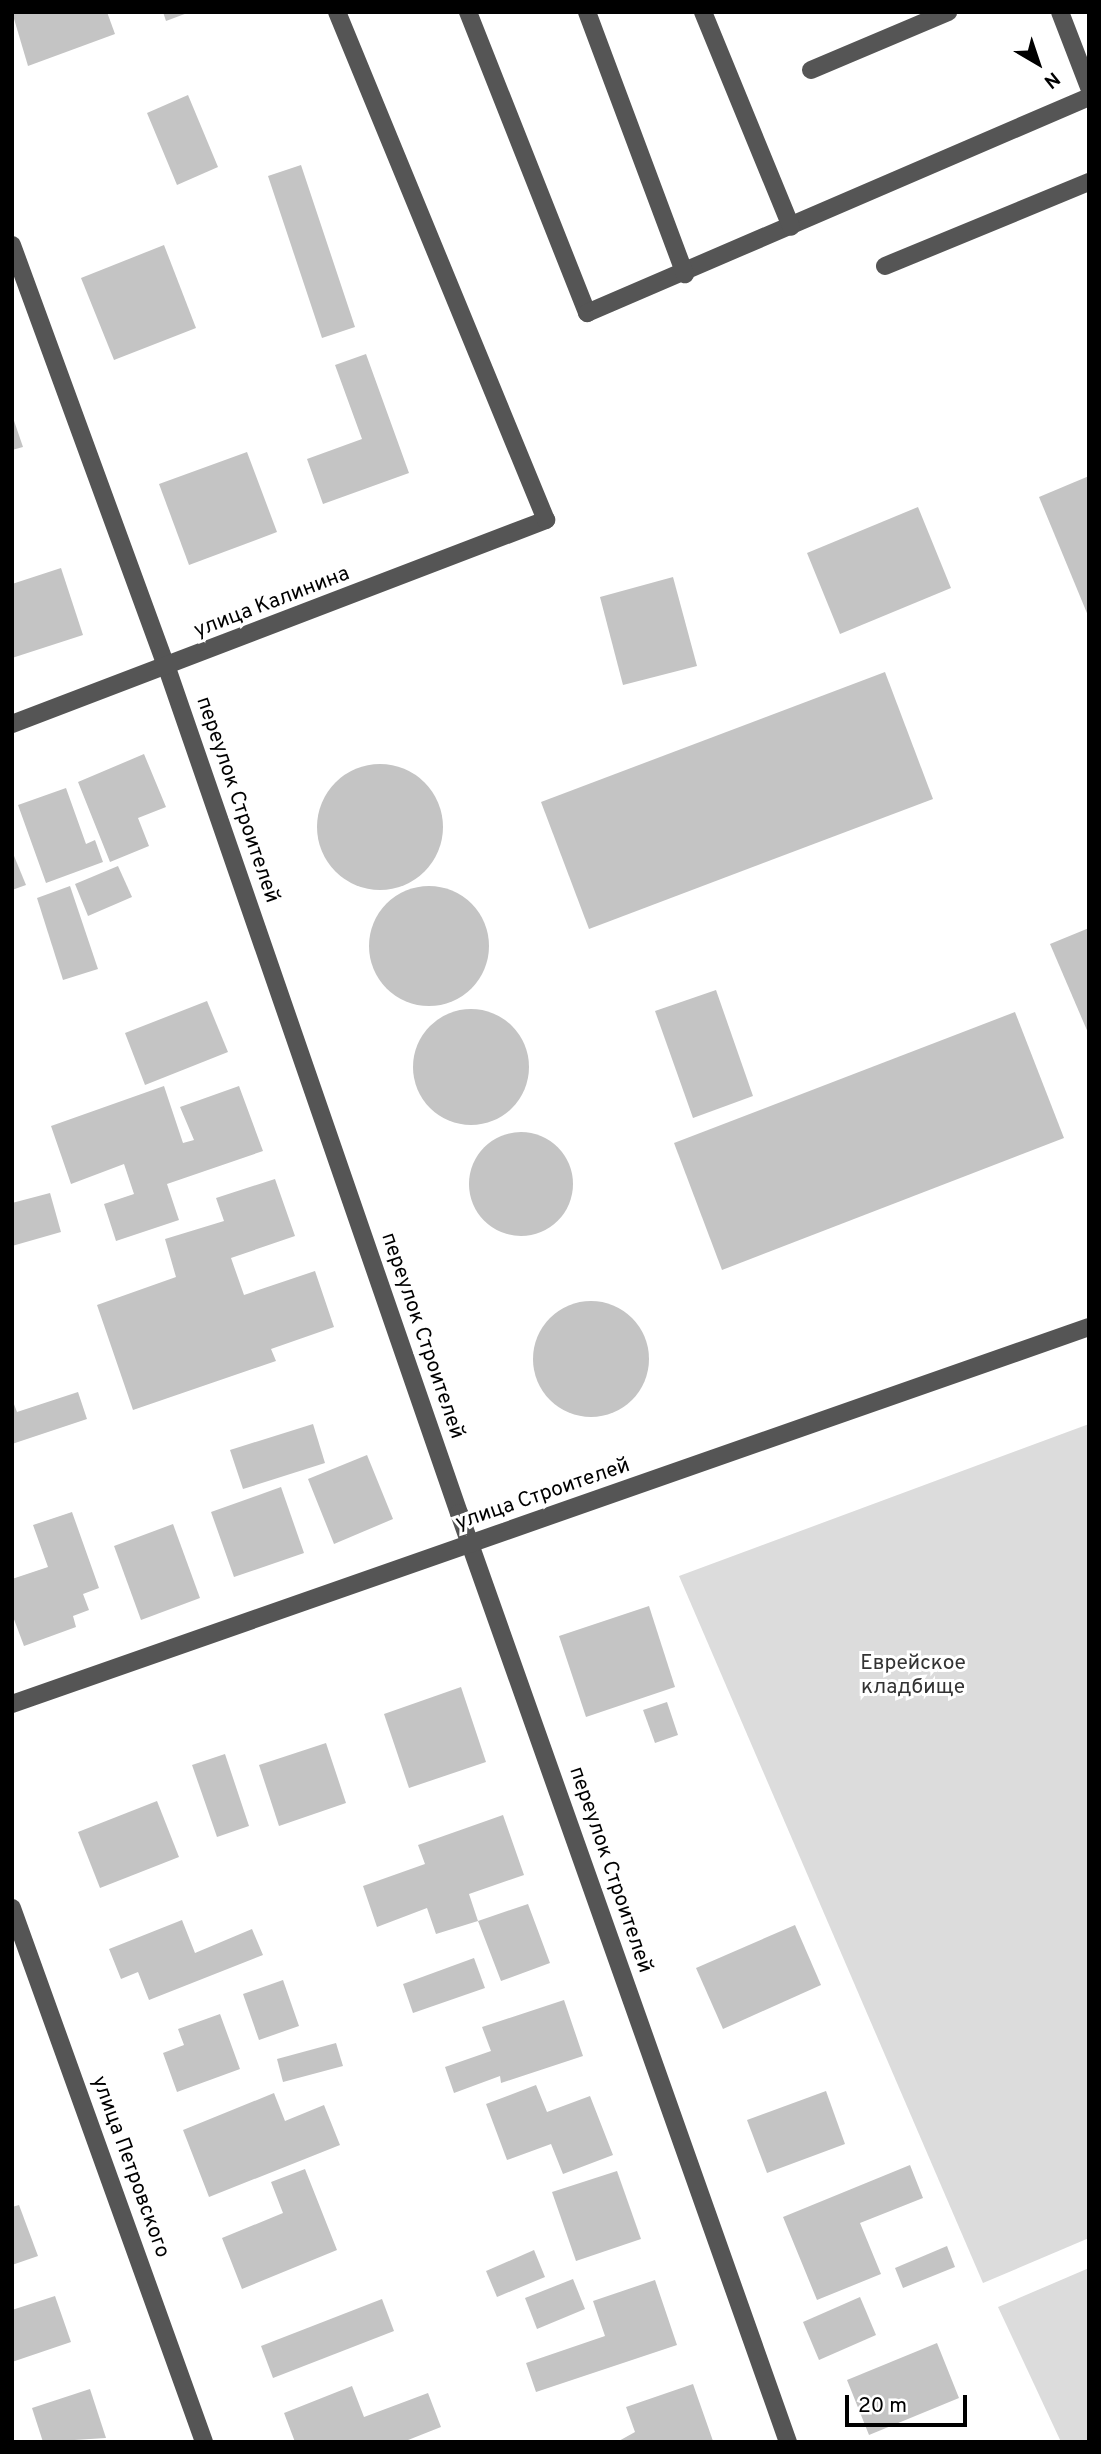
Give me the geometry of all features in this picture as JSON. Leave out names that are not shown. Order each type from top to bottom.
[{"type":"street","name":"улица Калинина","points":[[12,724],[167,668],[546,520],[337,12]]},
{"type":"street","points":[[468,12],[587,313],[685,274],[1089,97]]},
{"type":"street","points":[[587,12],[685,274]]},
{"type":"street","points":[[703,12],[791,227]]},
{"type":"street","points":[[811,70],[948,12]]},
{"type":"street","points":[[1060,12],[1089,87]]},
{"type":"street","points":[[885,267],[1089,182]]},
{"type":"street","name":"переулок Строителей","points":[[12,245],[167,668],[471,1545],[788,2442]]},
{"type":"street","name":"улица Строителей","points":[[12,1704],[1089,1327]]},
{"type":"street","name":"улица Петровского","points":[[12,1908],[204,2442]]},
{"type":"green space","name":"Еврейское кладбище","points":[[1089,1424],[1089,2238],[983,2283],[679,1576]]},
{"type":"green space","points":[[1089,2268],[1089,2442],[1061,2442],[998,2307]]},
{"type":"building","points":[[12,12],[107,12],[115,34],[28,66]]},
{"type":"building","points":[[163,12],[190,12],[166,21]]},
{"type":"building","points":[[188,95],[218,167],[177,185],[147,113]]},
{"type":"building","points":[[301,165],[355,327],[322,338],[268,176]]},
{"type":"building","points":[[164,245],[196,328],[114,360],[81,278]]},
{"type":"building","points":[[366,354],[409,473],[323,504],[307,459],[362,439],[335,365]]},
{"type":"building","points":[[12,415],[23,447],[12,450]]},
{"type":"building","points":[[247,452],[277,532],[189,565],[159,484]]},
{"type":"building","points":[[1089,476],[1089,618],[1039,497]]},
{"type":"building","points":[[918,507],[951,588],[840,634],[807,553]]},
{"type":"building","points":[[61,568],[83,635],[12,658],[12,584]]},
{"type":"building","points":[[673,577],[697,666],[623,685],[600,597]]},
{"type":"building","points":[[885,672],[933,799],[589,929],[541,802]]},
{"type":"building","points":[[144,754],[166,807],[138,818],[149,846],[110,862],[78,782]]},
{"type":"building","points":[[380,764],[404,769],[424,783],[438,803],[443,827],[438,851],[424,871],[404,885],[380,890],[356,885],[336,871],[322,851],[317,827],[322,803],[336,783],[356,769]]},
{"type":"building","points":[[66,788],[86,844],[95,840],[103,862],[46,883],[18,805]]},
{"type":"building","points":[[12,851],[26,885],[12,890]]},
{"type":"building","points":[[118,866],[132,897],[88,916],[75,884]]},
{"type":"building","points":[[70,886],[98,969],[63,980],[37,898]]},
{"type":"building","points":[[429,886],[452,890],[472,903],[485,923],[489,946],[485,969],[472,989],[452,1002],[429,1006],[406,1002],[386,989],[373,969],[369,946],[373,923],[386,903],[406,890]]},
{"type":"building","points":[[1089,928],[1089,1035],[1050,944]]},
{"type":"building","points":[[716,990],[753,1096],[693,1118],[655,1011]]},
{"type":"building","points":[[207,1001],[228,1052],[145,1085],[125,1033]]},
{"type":"building","points":[[471,1009],[493,1014],[512,1026],[524,1045],[529,1067],[524,1089],[512,1108],[493,1120],[471,1125],[449,1120],[430,1108],[418,1089],[413,1067],[418,1045],[430,1026],[449,1014]]},
{"type":"building","points":[[1015,1012],[1064,1138],[722,1270],[674,1143]]},
{"type":"building","points":[[164,1086],[183,1143],[194,1140],[180,1107],[239,1086],[263,1151],[167,1184],[179,1220],[116,1241],[104,1204],[134,1194],[124,1164],[71,1184],[51,1126]]},
{"type":"building","points":[[521,1132],[541,1136],[558,1147],[569,1164],[573,1184],[569,1204],[558,1221],[541,1232],[521,1236],[501,1232],[484,1221],[473,1204],[469,1184],[473,1164],[484,1147],[501,1136]]},
{"type":"building","points":[[275,1179],[295,1236],[231,1258],[244,1295],[315,1271],[334,1327],[271,1349],[276,1361],[133,1410],[97,1305],[176,1277],[165,1239],[224,1221],[216,1198]]},
{"type":"building","points":[[50,1193],[61,1232],[12,1246],[12,1203]]},
{"type":"building","points":[[591,1301],[613,1305],[632,1318],[645,1337],[649,1359],[645,1381],[632,1400],[613,1413],[591,1417],[569,1413],[550,1400],[537,1381],[533,1359],[537,1337],[550,1318],[569,1305]]},
{"type":"building","points":[[78,1392],[87,1419],[12,1444],[12,1399],[17,1412]]},
{"type":"building","points":[[313,1424],[325,1463],[243,1489],[230,1450]]},
{"type":"building","points":[[367,1455],[393,1519],[334,1544],[308,1479]]},
{"type":"building","points":[[281,1487],[304,1553],[234,1577],[211,1512]]},
{"type":"building","points":[[72,1512],[99,1588],[83,1594],[89,1610],[73,1616],[76,1627],[24,1646],[12,1614],[12,1579],[48,1567],[33,1525]]},
{"type":"building","points":[[173,1524],[200,1598],[141,1620],[114,1546]]},
{"type":"building","points":[[649,1606],[675,1687],[586,1717],[559,1636]]},
{"type":"building","points":[[461,1687],[486,1762],[409,1788],[384,1714]]},
{"type":"building","points":[[667,1702],[678,1735],[655,1743],[643,1710]]},
{"type":"building","points":[[326,1743],[346,1803],[279,1826],[259,1765]]},
{"type":"building","points":[[225,1754],[249,1826],[217,1837],[192,1765]]},
{"type":"building","points":[[157,1801],[179,1857],[100,1888],[78,1832]]},
{"type":"building","points":[[503,1815],[524,1875],[469,1894],[478,1921],[436,1934],[427,1908],[377,1927],[363,1886],[425,1864],[418,1845]]},
{"type":"building","points":[[528,1904],[550,1963],[501,1981],[478,1921]]},
{"type":"building","points":[[182,1920],[195,1953],[252,1929],[263,1955],[149,2000],[138,1972],[121,1979],[109,1949]]},
{"type":"building","points":[[795,1925],[821,1985],[723,2029],[696,1968]]},
{"type":"building","points":[[474,1958],[485,1988],[413,2013],[403,1984]]},
{"type":"building","points":[[283,1980],[299,2026],[259,2040],[243,1994]]},
{"type":"building","points":[[564,2000],[583,2056],[501,2083],[500,2076],[454,2093],[445,2067],[491,2051],[482,2027]]},
{"type":"building","points":[[220,2014],[240,2069],[177,2092],[163,2053],[184,2045],[178,2029]]},
{"type":"building","points":[[336,2043],[343,2066],[283,2082],[277,2059]]},
{"type":"building","points":[[536,2085],[547,2112],[590,2096],[613,2155],[563,2174],[551,2144],[507,2160],[486,2104]]},
{"type":"building","points":[[826,2091],[845,2144],[767,2173],[747,2120]]},
{"type":"building","points":[[274,2093],[285,2121],[324,2105],[340,2145],[209,2197],[183,2130]]},
{"type":"building","points":[[910,2165],[923,2198],[860,2223],[881,2274],[817,2300],[783,2217]]},
{"type":"building","points":[[305,2169],[337,2250],[242,2289],[222,2238],[283,2213],[271,2182]]},
{"type":"building","points":[[617,2171],[641,2239],[576,2261],[552,2192]]},
{"type":"building","points":[[19,2205],[38,2256],[12,2265],[12,2207]]},
{"type":"building","points":[[947,2246],[955,2267],[903,2288],[895,2268]]},
{"type":"building","points":[[534,2250],[545,2277],[497,2297],[486,2271]]},
{"type":"building","points":[[573,2279],[585,2309],[537,2329],[525,2298]]},
{"type":"building","points":[[655,2280],[677,2345],[536,2392],[526,2363],[605,2336],[593,2301]]},
{"type":"building","points":[[55,2296],[71,2342],[12,2362],[12,2310]]},
{"type":"building","points":[[860,2297],[876,2335],[819,2360],[803,2322]]},
{"type":"building","points":[[382,2299],[394,2331],[273,2378],[261,2346]]},
{"type":"building","points":[[937,2343],[959,2398],[869,2435],[847,2380]]},
{"type":"building","points":[[693,2384],[713,2441],[617,2442],[635,2432],[626,2407]]},
{"type":"building","points":[[352,2386],[364,2417],[428,2393],[441,2427],[403,2442],[295,2442],[284,2413]]},
{"type":"building","points":[[90,2389],[106,2438],[43,2442],[32,2408]]}]
